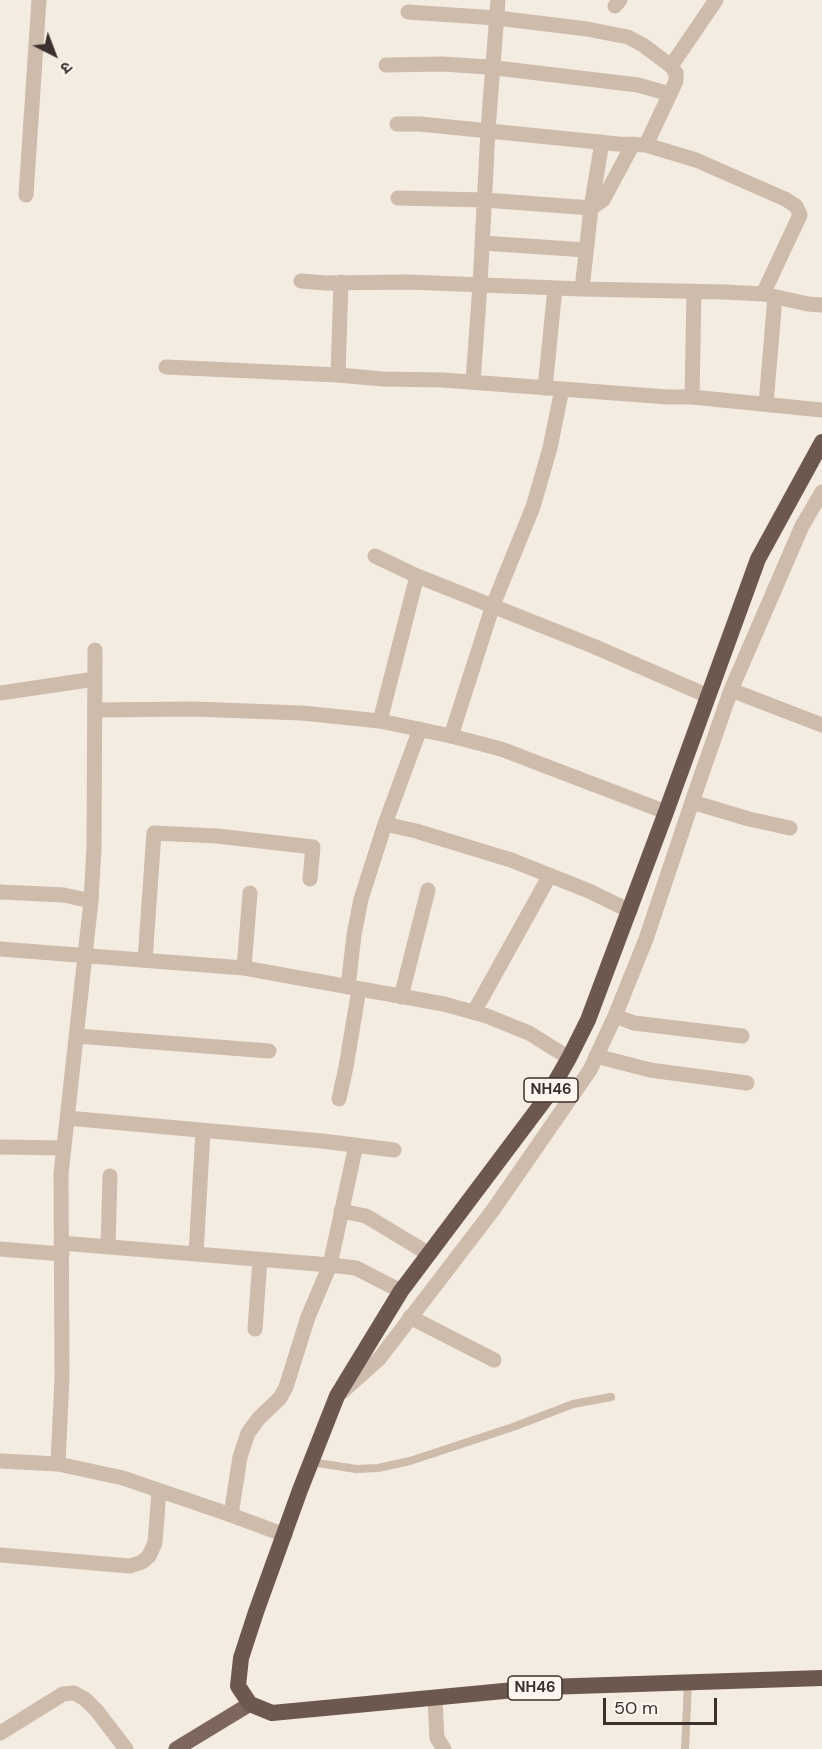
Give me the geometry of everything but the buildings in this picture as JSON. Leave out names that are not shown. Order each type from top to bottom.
[{"type":"highway","name":"NH46","points":[[822,442],[758,559],[630,912],[588,1020],[546,1098],[401,1291],[337,1396],[255,1612],[241,1658],[238,1686],[250,1704],[272,1713],[546,1687],[822,1678]]},
{"type":"main road","points":[[176,1749],[250,1704]]},
{"type":"street","points":[[26,195],[39,0]]},
{"type":"street","points":[[473,382],[498,0]]},
{"type":"street","points":[[671,66],[716,0]]},
{"type":"street","points":[[398,198],[485,200],[591,208],[603,200],[640,145],[676,81],[676,73],[671,66],[628,37],[587,29],[496,18],[408,12]]},
{"type":"street","points":[[386,65],[442,64],[493,68],[638,85],[670,94]]},
{"type":"street","points":[[397,124],[420,124],[640,145],[696,160],[796,206],[800,215],[769,296],[766,404]]},
{"type":"street","points":[[582,289],[591,208],[602,142]]},
{"type":"street","points":[[483,243],[586,250]]},
{"type":"street","points":[[301,281],[409,282],[694,292],[769,296],[822,305]]},
{"type":"street","points":[[338,375],[341,282]]},
{"type":"street","points":[[545,388],[555,288]]},
{"type":"street","points":[[692,397],[694,292]]},
{"type":"street","points":[[166,367],[383,379],[443,380],[692,397],[822,410]]},
{"type":"street","points":[[451,736],[493,605],[533,507],[550,448],[562,389]]},
{"type":"street","points":[[337,1396],[379,1359],[492,1210],[590,1070],[646,939],[731,690],[802,526],[822,492]]},
{"type":"street","points":[[375,556],[417,576],[493,605],[708,696]]},
{"type":"street","points":[[380,721],[417,576]]},
{"type":"street","points":[[58,1464],[62,1377],[62,1174],[91,901],[94,847],[95,650]]},
{"type":"street","points":[[0,693],[95,679]]},
{"type":"street","points":[[731,690],[822,725]]},
{"type":"street","points":[[95,710],[193,709],[302,713],[380,721],[501,749],[666,812]]},
{"type":"street","points":[[339,1099],[346,1067],[354,988],[354,935],[361,898],[420,729]]},
{"type":"street","points":[[692,802],[749,819],[790,828]]},
{"type":"street","points":[[385,824],[511,860],[588,891],[630,912]]},
{"type":"street","points":[[145,960],[154,833],[217,836],[313,846],[310,879]]},
{"type":"street","points":[[474,1012],[550,875]]},
{"type":"street","points":[[401,997],[428,890]]},
{"type":"street","points":[[0,892],[64,895],[91,901]]},
{"type":"street","points":[[244,968],[250,893]]},
{"type":"street","points":[[0,949],[244,968],[444,1004],[487,1016],[529,1033],[569,1058]]},
{"type":"street","points":[[615,1016],[634,1023],[741,1036]]},
{"type":"street","points":[[77,1036],[269,1051]]},
{"type":"street","points":[[596,1056],[650,1070],[747,1083]]},
{"type":"street","points":[[68,1118],[394,1150]]},
{"type":"street","points":[[196,1254],[203,1131]]},
{"type":"street","points":[[231,1515],[240,1457],[248,1433],[259,1418],[280,1398],[286,1387],[308,1317],[330,1265],[356,1145]]},
{"type":"street","points":[[0,1147],[64,1148]]},
{"type":"street","points":[[108,1247],[110,1176]]},
{"type":"street","points":[[341,1211],[366,1216],[429,1254]]},
{"type":"street","points":[[0,1249],[108,1247],[330,1265],[356,1268],[401,1291]]},
{"type":"street","points":[[255,1329],[260,1259]]},
{"type":"street","points":[[410,1317],[494,1360]]},
{"type":"street","points":[[0,1461],[58,1464],[123,1478],[285,1535]]},
{"type":"street","points":[[0,1555],[130,1566],[142,1562],[149,1556],[155,1543],[159,1491]]},
{"type":"street","points":[[0,1733],[63,1694],[74,1693],[85,1699],[97,1711],[126,1749]]},
{"type":"street","points":[[435,1698],[438,1737],[444,1749]]},
{"type":"lane","points":[[311,1462],[356,1469],[378,1468],[410,1461],[513,1428],[573,1404],[610,1396]]},
{"type":"lane","points":[[685,1749],[688,1683]]}]
